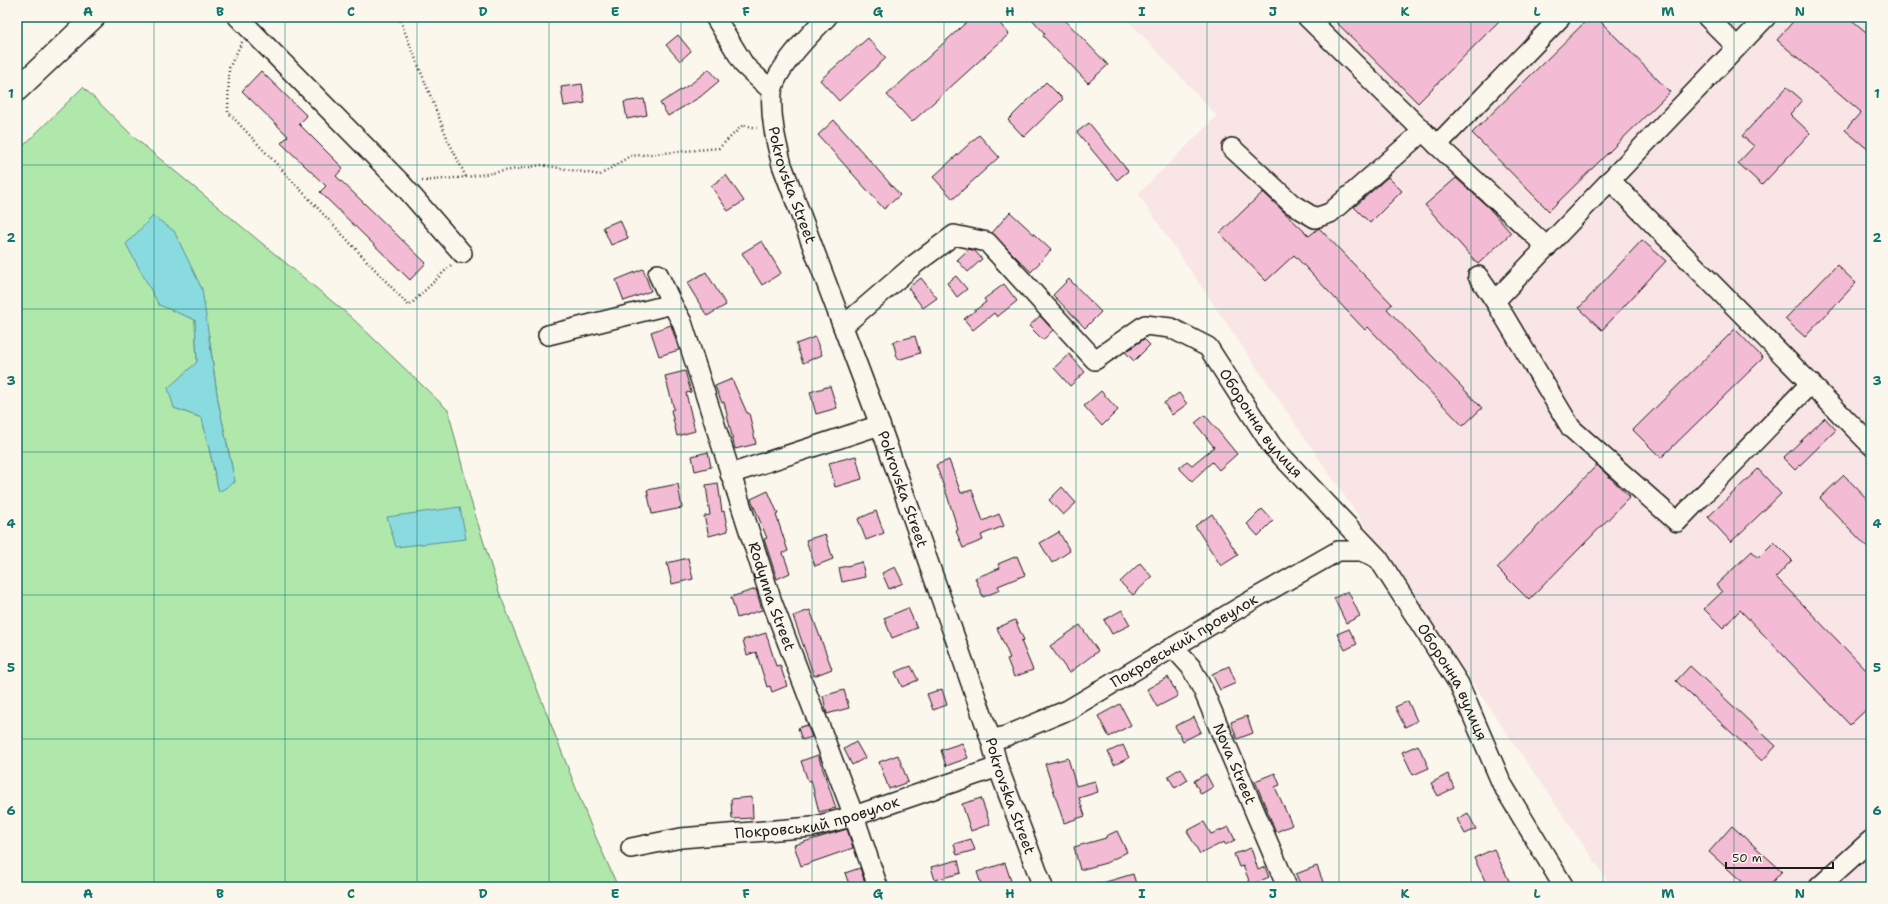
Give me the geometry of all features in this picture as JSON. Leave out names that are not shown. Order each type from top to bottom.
[{"type":"main road","points":[[17,90],[94,17]]},
{"type":"street","points":[[715,17],[745,66],[772,91],[782,69],[814,30],[828,17]]},
{"type":"street","points":[[1307,17],[1437,145],[1547,247]]},
{"type":"street","points":[[1437,145],[1560,17]]},
{"type":"street","points":[[1707,17],[1738,47]]},
{"type":"street","points":[[1495,301],[1766,17]]},
{"type":"street","points":[[249,20],[400,183],[462,253]]},
{"type":"street","name":"Pokrovska Street","points":[[772,91],[773,131],[782,165],[880,425],[991,740],[998,767],[1043,887]]},
{"type":"street","points":[[1232,148],[1292,204],[1315,218],[1330,213],[1423,131]]},
{"type":"street","points":[[1610,180],[1871,444]]},
{"type":"street","name":"Оборонна вулиця","points":[[843,326],[915,264],[954,235],[987,242],[1095,360],[1145,325],[1171,328],[1208,347],[1272,446],[1378,558],[1459,684],[1502,784],[1564,887]]},
{"type":"street","name":"Rodynna Street","points":[[658,274],[682,322],[772,602],[854,816],[878,887]]},
{"type":"street","points":[[1478,276],[1495,301],[1571,428],[1677,522],[1810,383]]},
{"type":"street","points":[[548,335],[672,304]]},
{"type":"street","points":[[730,474],[880,425]]},
{"type":"street","name":"Покровський провулок","points":[[991,740],[1006,736],[1068,710],[1173,647],[1338,552],[1361,552],[1378,558]]},
{"type":"street","name":"Nova Street","points":[[1173,647],[1191,667],[1203,690],[1287,887]]},
{"type":"street","name":"Покровський провулок","points":[[631,848],[680,838],[812,827],[854,816],[998,767]]},
{"type":"street","points":[[1819,887],[1871,840]]},
{"type":"path","points":[[399,17],[448,140],[466,177]]},
{"type":"path","points":[[249,20],[229,68],[228,112],[409,306],[462,253]]},
{"type":"path","points":[[400,183],[466,177],[542,165],[600,175],[630,156],[719,148],[743,125],[773,131]]},
{"type":"shaded area","points":[[1125,17],[1871,17],[1871,887],[1612,887],[1138,194],[1217,116]]},
{"type":"green space","points":[[83,87],[136,139],[351,317],[448,410],[471,501],[499,592],[590,824],[618,887],[17,887],[17,152]],"holes":[[[195,320],[209,335],[218,401],[235,482],[219,491],[202,418],[174,408],[197,362]]]},
{"type":"water","points":[[153,216],[174,231],[202,289],[218,401],[235,482],[219,492],[202,418],[174,408],[168,388],[197,362],[195,320],[159,305],[126,244]]},
{"type":"water","points":[[460,507],[466,539],[396,547],[387,517]]},
{"type":"building","points":[[972,17],[994,17],[1009,34],[912,122],[887,95]]},
{"type":"building","points":[[1030,17],[1062,17],[1108,65],[1088,83],[1043,36],[1045,34]]},
{"type":"building","points":[[1331,17],[1503,17],[1418,103]]},
{"type":"building","points":[[1590,17],[1596,17],[1670,92],[1549,211],[1472,133]]},
{"type":"building","points":[[1797,17],[1848,17],[1871,36],[1871,152],[1845,130],[1861,112],[1777,40]]},
{"type":"building","points":[[678,35],[691,51],[680,61],[666,45]]},
{"type":"building","points":[[868,38],[886,58],[839,101],[820,80]]},
{"type":"building","points":[[709,69],[719,81],[700,97],[668,116],[660,103],[692,83]]},
{"type":"building","points":[[261,71],[307,116],[299,124],[343,168],[336,176],[426,263],[410,280],[320,192],[326,186],[281,143],[288,136],[242,91]]},
{"type":"building","points":[[1046,82],[1063,99],[1024,137],[1008,120]]},
{"type":"building","points":[[582,84],[585,103],[564,106],[561,87]]},
{"type":"building","points":[[1787,87],[1802,100],[1790,114],[1810,133],[1762,185],[1738,163],[1754,146],[1742,136]]},
{"type":"building","points":[[644,99],[647,115],[627,119],[624,102]]},
{"type":"building","points":[[834,120],[900,195],[884,209],[818,135]]},
{"type":"building","points":[[1089,123],[1128,171],[1117,180],[1077,132]]},
{"type":"building","points":[[979,135],[999,157],[953,199],[933,177]]},
{"type":"building","points":[[726,175],[744,201],[728,211],[711,186]]},
{"type":"building","points":[[1388,177],[1402,191],[1370,223],[1354,207]]},
{"type":"building","points":[[1456,178],[1488,207],[1511,233],[1478,264],[1425,205]]},
{"type":"building","points":[[1263,192],[1309,236],[1319,228],[1392,304],[1387,309],[1482,408],[1463,426],[1368,327],[1365,330],[1294,255],[1266,281],[1220,233]]},
{"type":"building","points":[[1010,212],[1051,250],[1031,272],[992,233]]},
{"type":"building","points":[[620,220],[628,238],[611,245],[603,227]]},
{"type":"building","points":[[1642,240],[1666,261],[1602,330],[1579,308]]},
{"type":"building","points":[[762,241],[781,273],[762,285],[742,253]]},
{"type":"building","points":[[969,249],[975,251],[982,259],[968,272],[957,260]]},
{"type":"building","points":[[1837,265],[1856,283],[1805,337],[1785,319]]},
{"type":"building","points":[[643,269],[651,291],[624,301],[616,280]]},
{"type":"building","points":[[706,272],[726,305],[707,316],[687,283]]},
{"type":"building","points":[[956,276],[967,289],[957,297],[947,283]]},
{"type":"building","points":[[921,278],[937,298],[923,308],[908,288]]},
{"type":"building","points":[[1069,279],[1101,312],[1085,328],[1053,295]]},
{"type":"building","points":[[1004,284],[1017,301],[997,317],[994,313],[973,330],[964,319],[986,302],[984,299]]},
{"type":"building","points":[[1040,316],[1053,330],[1043,340],[1029,326]]},
{"type":"building","points":[[671,325],[679,350],[659,356],[651,332]]},
{"type":"building","points":[[1735,329],[1763,358],[1661,458],[1633,430]]},
{"type":"building","points":[[915,336],[920,353],[898,360],[893,342]]},
{"type":"building","points":[[815,337],[822,355],[803,363],[796,344]]},
{"type":"building","points":[[1144,339],[1150,345],[1134,361],[1125,352]]},
{"type":"building","points":[[1069,354],[1085,372],[1070,386],[1054,368]]},
{"type":"building","points":[[685,371],[691,392],[686,393],[695,431],[677,436],[671,410],[674,409],[665,376]]},
{"type":"building","points":[[732,379],[747,413],[749,413],[756,444],[735,449],[724,402],[722,403],[715,386]]},
{"type":"building","points":[[830,386],[837,408],[816,414],[810,392]]},
{"type":"building","points":[[1101,391],[1118,410],[1102,426],[1084,406]]},
{"type":"building","points":[[1179,393],[1187,404],[1172,415],[1164,403]]},
{"type":"building","points":[[1205,415],[1237,454],[1219,470],[1212,462],[1192,481],[1179,468],[1187,461],[1192,465],[1214,447],[1195,423]]},
{"type":"building","points":[[1825,418],[1836,430],[1795,470],[1783,458]]},
{"type":"building","points":[[708,452],[711,467],[695,471],[692,456]]},
{"type":"building","points":[[856,456],[862,479],[835,487],[829,463]]},
{"type":"building","points":[[949,460],[961,493],[972,490],[983,521],[999,514],[1004,526],[981,535],[983,540],[963,548],[956,531],[958,530],[936,465]]},
{"type":"building","points":[[1597,465],[1630,497],[1529,600],[1497,568]]},
{"type":"building","points":[[1758,469],[1781,494],[1731,542],[1708,517]]},
{"type":"building","points":[[1844,475],[1871,503],[1871,551],[1820,498]]},
{"type":"building","points":[[718,483],[722,512],[724,511],[728,531],[709,536],[704,516],[710,515],[706,485]]},
{"type":"building","points":[[678,484],[682,508],[652,514],[647,490]]},
{"type":"building","points":[[1062,487],[1076,503],[1063,515],[1049,500]]},
{"type":"building","points":[[768,491],[778,514],[776,515],[788,551],[783,553],[790,573],[777,579],[764,539],[767,538],[751,499]]},
{"type":"building","points":[[1262,509],[1273,521],[1258,536],[1247,524]]},
{"type":"building","points":[[876,511],[884,533],[866,540],[858,519]]},
{"type":"building","points":[[1212,514],[1238,555],[1221,566],[1195,526]]},
{"type":"building","points":[[1059,532],[1070,551],[1052,563],[1040,543]]},
{"type":"building","points":[[825,534],[833,559],[815,566],[806,540]]},
{"type":"building","points":[[1774,542],[1792,560],[1776,577],[1871,675],[1871,705],[1850,725],[1740,610],[1723,628],[1704,609],[1722,592],[1716,585],[1752,551],[1758,558]]},
{"type":"building","points":[[1017,556],[1025,575],[998,586],[1000,590],[983,597],[975,578],[1000,568],[998,564]]},
{"type":"building","points":[[688,558],[693,579],[672,584],[667,563]]},
{"type":"building","points":[[862,562],[865,577],[842,582],[839,568]]},
{"type":"building","points":[[1140,563],[1152,577],[1133,595],[1120,582]]},
{"type":"building","points":[[895,567],[903,583],[889,589],[882,573]]},
{"type":"building","points":[[756,589],[762,610],[737,618],[731,597]]},
{"type":"building","points":[[1348,591],[1360,616],[1346,623],[1334,598]]},
{"type":"building","points":[[908,608],[917,628],[892,638],[884,618]]},
{"type":"building","points":[[810,610],[832,669],[814,676],[793,616]]},
{"type":"building","points":[[1122,610],[1130,625],[1112,634],[1104,620]]},
{"type":"building","points":[[1015,620],[1024,640],[1021,641],[1033,670],[1014,677],[1007,659],[1010,658],[997,628]]},
{"type":"building","points":[[1080,625],[1098,651],[1069,673],[1050,646]]},
{"type":"building","points":[[1349,629],[1357,644],[1345,650],[1337,634]]},
{"type":"building","points":[[766,633],[776,666],[780,665],[787,686],[772,692],[770,686],[767,687],[756,652],[747,655],[743,640]]},
{"type":"building","points":[[911,666],[918,680],[902,687],[895,672]]},
{"type":"building","points":[[1229,666],[1236,683],[1220,690],[1212,674]]},
{"type":"building","points":[[1690,666],[1776,746],[1762,761],[1676,681]]},
{"type":"building","points":[[1168,677],[1178,696],[1157,707],[1147,689]]},
{"type":"building","points":[[942,689],[947,705],[933,710],[927,694]]},
{"type":"building","points":[[844,690],[849,708],[827,714],[823,696]]},
{"type":"building","points":[[1408,701],[1417,721],[1405,727],[1395,707]]},
{"type":"building","points":[[1120,704],[1131,725],[1109,737],[1098,716]]},
{"type":"building","points":[[1247,716],[1253,733],[1237,739],[1231,722]]},
{"type":"building","points":[[1194,717],[1201,732],[1183,741],[1175,726]]},
{"type":"building","points":[[807,725],[812,737],[802,740],[798,728]]},
{"type":"building","points":[[856,742],[865,758],[852,765],[844,749]]},
{"type":"building","points":[[962,743],[968,758],[946,766],[941,750]]},
{"type":"building","points":[[1123,745],[1129,758],[1114,765],[1108,752]]},
{"type":"building","points":[[1418,745],[1429,768],[1413,775],[1402,752]]},
{"type":"building","points":[[818,755],[836,808],[819,812],[811,780],[808,781],[801,761]]},
{"type":"building","points":[[898,755],[908,782],[889,789],[879,762]]},
{"type":"building","points":[[1068,758],[1076,786],[1095,781],[1098,792],[1079,798],[1085,816],[1064,823],[1045,764]]},
{"type":"building","points":[[1181,768],[1188,780],[1175,788],[1168,776]]},
{"type":"building","points":[[1275,773],[1280,785],[1275,787],[1292,825],[1276,832],[1255,781]]},
{"type":"building","points":[[1206,774],[1213,787],[1201,794],[1194,781]]},
{"type":"building","points":[[1448,774],[1454,788],[1438,796],[1431,783]]},
{"type":"building","points":[[752,797],[753,818],[732,819],[731,799]]},
{"type":"building","points":[[981,798],[990,824],[971,831],[962,804]]},
{"type":"building","points":[[1468,813],[1476,829],[1465,834],[1457,819]]},
{"type":"building","points":[[1204,822],[1211,834],[1229,827],[1235,840],[1225,845],[1224,842],[1200,854],[1187,831]]},
{"type":"building","points":[[1732,826],[1782,871],[1768,887],[1748,887],[1709,852]]},
{"type":"building","points":[[847,829],[853,848],[801,866],[794,845]]},
{"type":"building","points":[[1117,831],[1127,852],[1106,863],[1080,870],[1074,847],[1106,838],[1106,836]]},
{"type":"building","points":[[971,839],[975,850],[957,855],[954,844]]},
{"type":"building","points":[[1251,848],[1258,870],[1265,867],[1269,877],[1251,885],[1243,866],[1239,867],[1234,854]]},
{"type":"building","points":[[1494,849],[1512,887],[1488,887],[1474,858]]},
{"type":"building","points":[[958,860],[961,873],[935,880],[931,867]]},
{"type":"building","points":[[1005,863],[1013,887],[982,887],[977,872]]},
{"type":"building","points":[[1317,866],[1325,887],[1301,887],[1296,874]]},
{"type":"building","points":[[860,868],[866,885],[850,887],[845,873]]},
{"type":"building","points":[[1133,874],[1137,887],[1099,887],[1099,884]]}]
